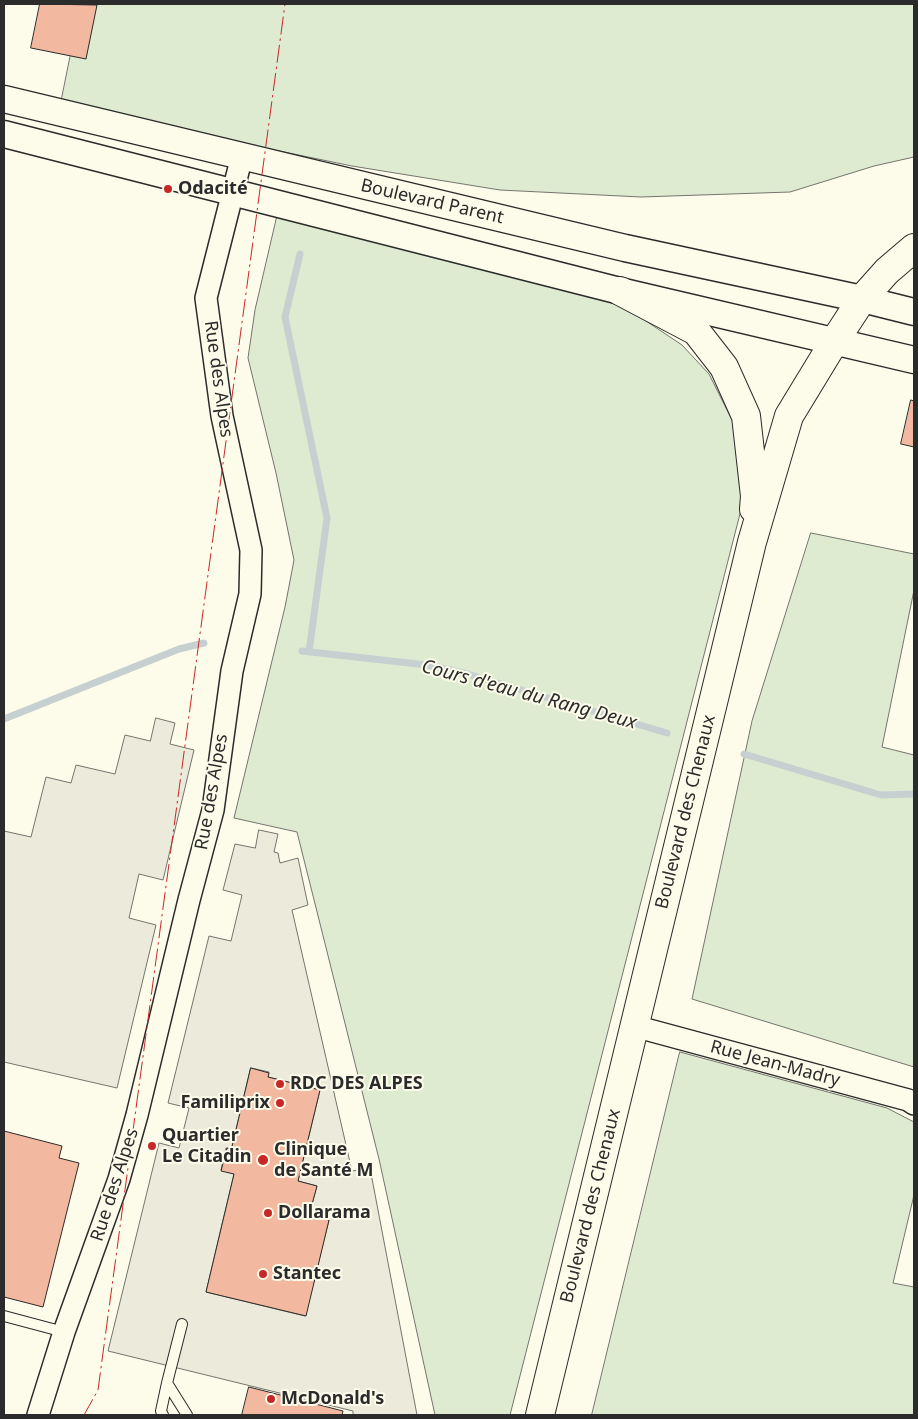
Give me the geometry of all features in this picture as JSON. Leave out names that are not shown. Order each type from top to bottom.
[{"type":"main road","name":"Boulevard des Chenaux","points":[[540,1415],[752,542],[789,416],[862,298],[887,270],[914,248]]},
{"type":"main road","points":[[620,291],[696,332],[724,367],[746,416],[755,496],[752,542]]},
{"type":"street","name":"Boulevard Parent","points":[[4,99],[625,248],[862,298],[914,312]]},
{"type":"street","points":[[4,134],[620,291],[914,360]]},
{"type":"street","name":"Rue des Alpes","points":[[38,1415],[64,1332],[119,1179],[137,1115],[189,900],[213,810],[232,671],[250,594],[251,550],[222,416],[206,298],[242,156]]},
{"type":"street","name":"Rue Jean-Madry","points":[[634,1026],[908,1100],[914,1104]]},
{"type":"lane","points":[[4,1316],[64,1332]]},
{"type":"lane","points":[[163,1415],[160,1411],[182,1324]]},
{"type":"lane","points":[[167,1383],[187,1415]]},
{"type":"green space","points":[[81,4],[914,4],[914,157],[874,166],[790,192],[641,197],[500,190],[352,166],[187,132],[61,103]]},
{"type":"green space","points":[[277,217],[610,297],[682,345],[709,374],[736,428],[743,502],[510,1415],[435,1415],[379,1159],[297,832],[234,818],[285,607],[294,560],[276,473],[248,358],[255,310]]},
{"type":"green space","points":[[811,533],[914,554],[914,590],[882,747],[914,755],[914,1067],[692,999],[752,721]]},
{"type":"green space","points":[[680,1052],[887,1108],[914,1122],[914,1195],[893,1283],[914,1287],[914,1415],[592,1415]]},
{"type":"shaded area","points":[[156,718],[175,723],[170,744],[194,750],[163,880],[139,874],[129,918],[156,925],[117,1088],[4,1062],[4,831],[31,837],[46,777],[71,783],[76,765],[115,774],[125,735],[150,741]]},
{"type":"shaded area","points":[[259,830],[278,834],[274,852],[278,853],[280,863],[298,858],[308,905],[292,910],[352,1171],[370,1168],[417,1415],[353,1415],[353,1411],[108,1351],[159,1143],[179,1148],[189,1108],[168,1103],[209,936],[231,941],[242,895],[223,890],[235,844],[255,848]],"holes":[[[251,1068],[269,1072],[268,1077],[320,1090],[298,1181],[317,1186],[309,1215],[329,1220],[305,1316],[206,1292],[234,1174],[221,1170],[226,1148],[231,1149]]]},
{"type":"building","points":[[40,4],[97,5],[86,59],[31,48]]},
{"type":"building","points":[[911,400],[914,401],[914,447],[901,444]]},
{"type":"building","points":[[251,1068],[269,1073],[268,1077],[320,1090],[298,1181],[317,1186],[309,1215],[329,1220],[306,1316],[206,1292],[234,1174],[221,1171],[227,1148],[231,1149]]},
{"type":"building","points":[[4,1131],[62,1146],[59,1158],[79,1163],[43,1307],[4,1297]]},
{"type":"building","name":"McDonald's","points":[[249,1387],[343,1411],[342,1415],[242,1415]]},
{"type":"waterway","points":[[300,254],[285,317],[327,518],[309,652]]},
{"type":"waterway","name":"Cours d'eau du Rang Deux","points":[[4,719],[179,649],[204,643]]},
{"type":"waterway","name":"Cours d'eau du Rang Deux","points":[[302,651],[427,665],[464,673],[667,733]]},
{"type":"waterway","name":"Cours d'eau du Rang Deux","points":[[744,754],[881,795],[914,794]]},
{"type":"power","points":[[84,1415],[98,1390],[285,4]]},
{"type":"place","name":"Odacité","points":[[168,189]]},
{"type":"place","name":"RDC DES ALPES","points":[[280,1084]]},
{"type":"place","name":"Familiprix","points":[[280,1103]]},
{"type":"place","name":"Quartier Le Citadin","points":[[152,1146]]},
{"type":"place","name":"Clinique de Santé M","points":[[263,1160]]},
{"type":"place","name":"Dollarama","points":[[268,1213]]},
{"type":"place","name":"Stantec","points":[[263,1274]]},
{"type":"place","name":"McDonald's","points":[[271,1399]]}]
